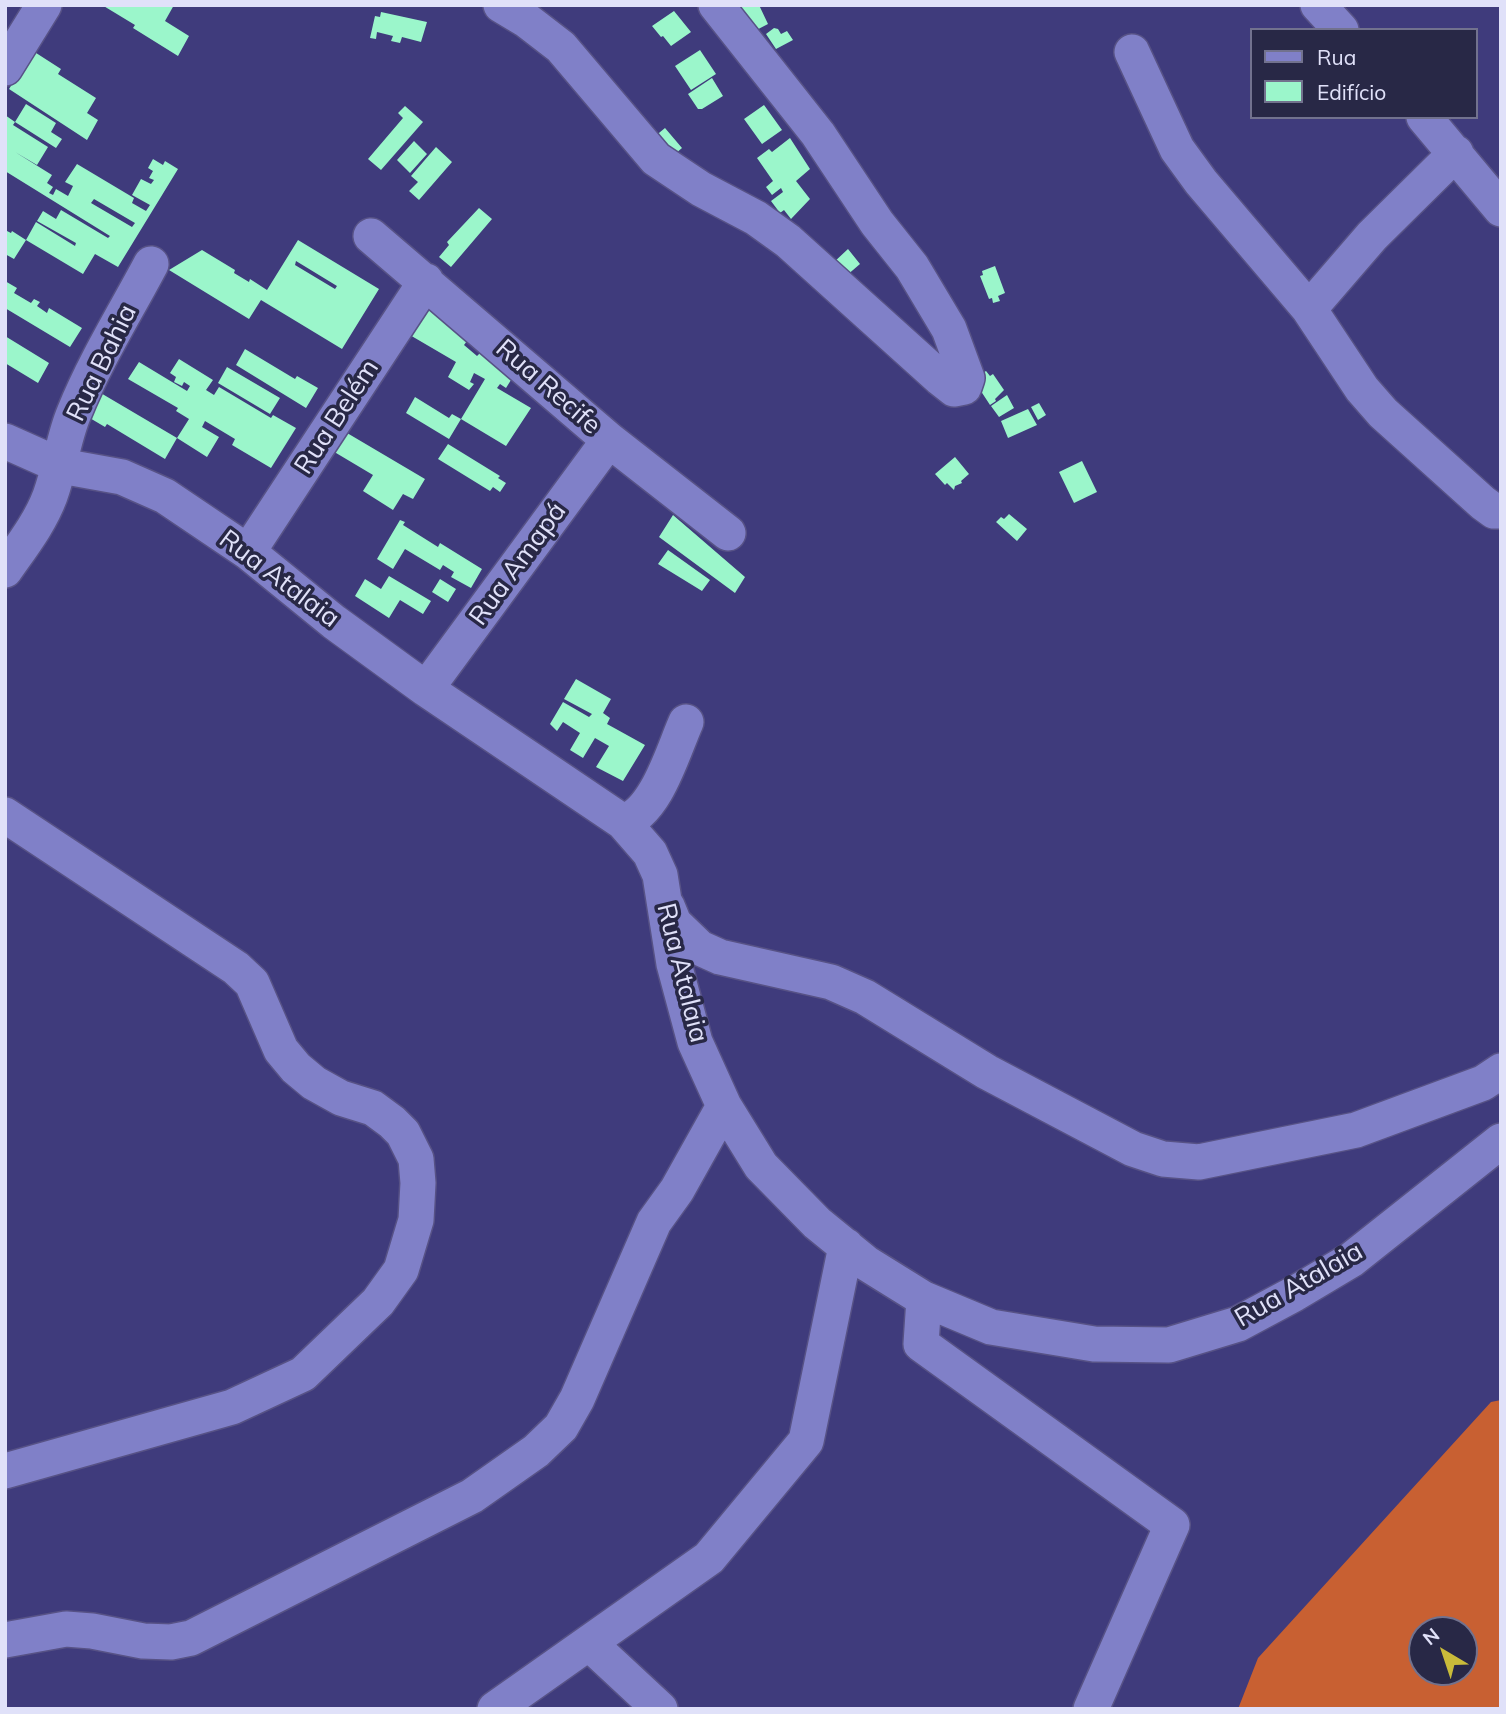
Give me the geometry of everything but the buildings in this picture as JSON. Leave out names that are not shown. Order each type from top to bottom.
[{"type":"street","points":[[5,68],[44,5]]},
{"type":"street","points":[[501,5],[561,47],[656,159],[701,189],[756,218],[788,241],[940,378],[954,389],[964,387],[967,377],[949,329],[912,267],[877,223],[818,134],[716,5]]},
{"type":"street","points":[[1318,5],[1339,28]]},
{"type":"street","points":[[1132,52],[1177,149],[1201,182],[1309,309],[1362,389],[1383,413],[1483,503],[1494,511],[1501,511]]},
{"type":"street","points":[[1426,119],[1499,204]]},
{"type":"street","points":[[1309,309],[1372,236],[1456,153]]},
{"type":"street","name":"Rua Recife","points":[[371,236],[609,440],[728,533]]},
{"type":"street","name":"Rua Bahia","points":[[5,570],[49,500],[78,404],[151,264]]},
{"type":"street","name":"Rua Belém","points":[[248,552],[426,281]]},
{"type":"street","name":"Rua Amapá","points":[[426,688],[609,440]]},
{"type":"street","name":"Rua Atalaia","points":[[5,441],[61,466],[122,477],[165,496],[248,552],[334,622],[426,688],[623,822],[656,863],[674,964],[695,1042],[724,1106],[761,1166],[817,1223],[866,1263],[923,1299],[991,1327],[1094,1344],[1168,1345],[1238,1324],[1339,1266],[1501,1141]]},
{"type":"street","points":[[623,822],[632,820],[650,800],[663,778],[686,722]]},
{"type":"street","points":[[5,815],[236,968],[252,983],[281,1050],[296,1068],[314,1083],[341,1098],[373,1108],[402,1133],[416,1159],[418,1183],[416,1220],[401,1270],[378,1303],[303,1374],[232,1407],[5,1471]]},
{"type":"street","points":[[662,893],[674,923],[701,948],[720,957],[831,982],[865,997],[987,1072],[1133,1149],[1163,1159],[1199,1162],[1356,1130],[1483,1083],[1501,1071]]},
{"type":"street","points":[[5,1640],[66,1629],[92,1631],[143,1642],[171,1642],[191,1637],[472,1496],[536,1451],[561,1427],[578,1399],[654,1222],[677,1190],[724,1106]]},
{"type":"street","points":[[495,1709],[709,1558],[806,1441],[846,1246]]},
{"type":"street","points":[[923,1299],[921,1344],[1172,1525],[1091,1709]]},
{"type":"street","points":[[589,1643],[660,1709]]},
{"type":"shaded area","points":[[1501,1400],[1501,1709],[1238,1709],[1258,1658],[1491,1402]]}]
